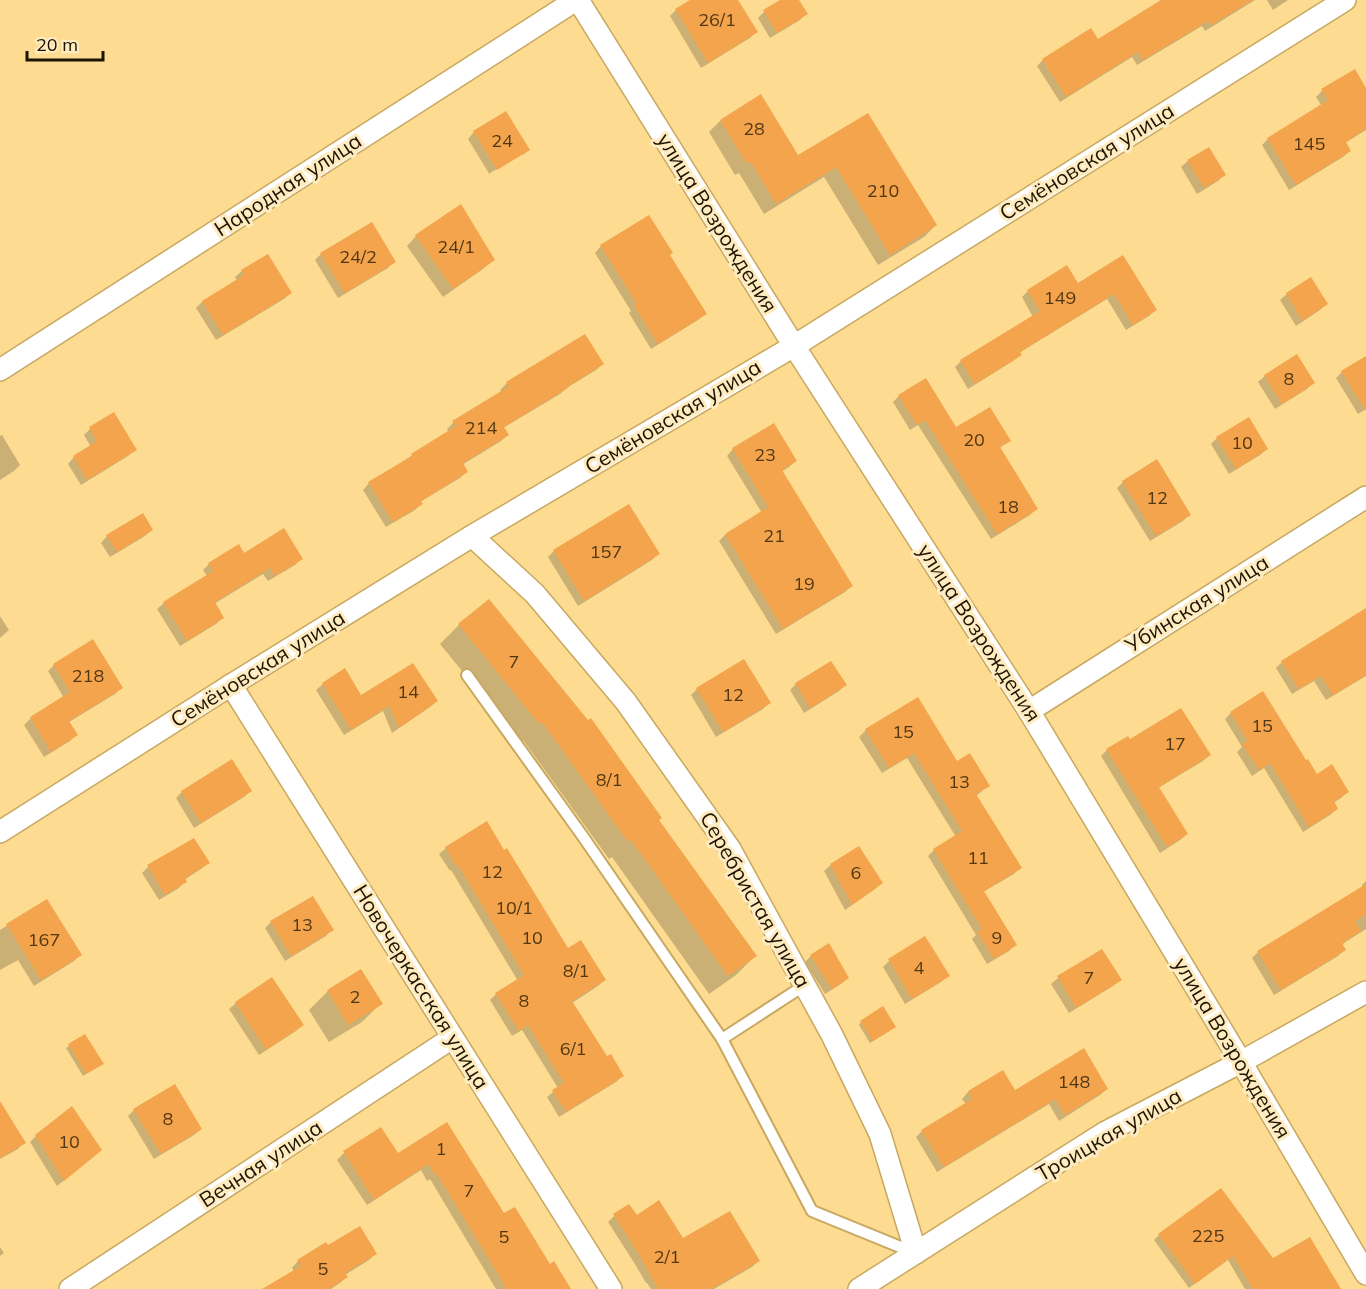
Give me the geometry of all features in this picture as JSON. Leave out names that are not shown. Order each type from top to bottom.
[{"type":"street","name":"улица Возрождения","points":[[577,0],[794,346],[1029,711],[1366,1274]]},
{"type":"street","name":"Народная улица","points":[[0,370],[577,0]]},
{"type":"street","name":"Семёновская улица","points":[[0,832],[231,685],[472,536],[794,346],[1345,0]]},
{"type":"street","name":"Убинская улица","points":[[1029,711],[1366,497]]},
{"type":"street","name":"Серебристая улица","points":[[472,536],[535,594],[626,702],[730,849],[832,1035],[880,1134],[916,1253]]},
{"type":"street","name":"Новочеркасская улица","points":[[231,685],[611,1289]]},
{"type":"street","name":"Троицкая улица","points":[[859,1289],[1104,1133],[1241,1062],[1366,992]]},
{"type":"street","name":"Вечная улица","points":[[69,1289],[452,1038]]},
{"type":"lane","points":[[467,675],[584,838],[722,1039],[812,1211],[916,1253]]},
{"type":"lane","points":[[722,1039],[805,985]]},
{"type":"building","points":[[690,0],[738,0],[758,32],[708,63],[675,9]]},
{"type":"building","points":[[780,0],[799,0],[808,14],[777,33],[763,10]]},
{"type":"building","points":[[1161,0],[1253,0],[1211,25],[1208,21],[1143,60],[1138,52],[1066,97],[1042,59],[1091,28],[1098,39]]},
{"type":"building","points":[[1355,69],[1366,88],[1366,129],[1346,142],[1351,151],[1296,185],[1267,138],[1328,100],[1321,89]]},
{"type":"building","points":[[761,94],[798,155],[868,113],[937,225],[890,255],[836,167],[776,204],[751,162],[747,164],[720,120]]},
{"type":"building","points":[[506,111],[530,150],[497,170],[473,131]]},
{"type":"building","points":[[1209,147],[1226,175],[1204,188],[1187,160]]},
{"type":"building","points":[[461,204],[495,260],[453,289],[415,235]]},
{"type":"building","points":[[649,215],[673,253],[670,255],[707,314],[658,344],[634,306],[637,304],[600,245]]},
{"type":"building","points":[[372,222],[396,262],[345,293],[320,253]]},
{"type":"building","points":[[268,254],[292,293],[223,335],[202,301],[244,275],[241,270]]},
{"type":"building","points":[[1123,255],[1157,310],[1133,325],[1114,294],[1020,352],[1022,355],[975,384],[960,360],[1040,311],[1027,290],[1067,265],[1078,283]]},
{"type":"building","points":[[1311,277],[1328,304],[1302,321],[1286,293]]},
{"type":"building","points":[[585,334],[604,364],[504,427],[509,435],[463,463],[468,472],[421,501],[423,504],[393,522],[368,482],[456,426],[452,421],[508,387],[506,382]]},
{"type":"building","points":[[1297,354],[1315,383],[1282,404],[1264,375]]},
{"type":"building","points":[[1366,356],[1366,411],[1341,371]]},
{"type":"building","points":[[926,378],[956,427],[990,407],[1011,441],[1000,447],[1038,509],[997,534],[925,420],[917,425],[898,395]]},
{"type":"building","points":[[114,412],[137,450],[87,480],[73,456],[97,441],[89,427]]},
{"type":"building","points":[[1249,417],[1268,449],[1236,469],[1216,437]]},
{"type":"building","points":[[774,423],[797,461],[782,470],[853,586],[783,629],[725,534],[768,507],[732,448]]},
{"type":"building","points":[[1157,459],[1191,515],[1156,536],[1122,481]]},
{"type":"building","points":[[629,504],[660,554],[584,601],[553,550]]},
{"type":"building","points":[[143,513],[153,530],[117,552],[106,535]]},
{"type":"building","points":[[284,528],[303,559],[275,576],[270,568],[215,602],[224,618],[187,641],[163,602],[213,571],[208,563],[239,544],[244,553]]},
{"type":"building","points":[[489,599],[588,720],[591,718],[662,818],[659,820],[757,956],[728,976],[631,840],[628,842],[542,722],[540,725],[458,624]]},
{"type":"building","points":[[1366,608],[1366,675],[1333,695],[1321,676],[1299,689],[1281,661]]},
{"type":"building","points":[[93,639],[123,688],[69,721],[78,735],[51,752],[30,717],[70,692],[53,664]]},
{"type":"building","points":[[744,659],[771,703],[723,732],[696,688]]},
{"type":"building","points":[[831,661],[847,685],[810,708],[795,683]]},
{"type":"building","points":[[413,663],[438,701],[399,728],[389,706],[351,730],[322,683],[345,668],[361,695]]},
{"type":"building","points":[[1263,691],[1317,774],[1332,764],[1349,792],[1334,801],[1338,809],[1309,827],[1270,763],[1259,770],[1242,744],[1248,741],[1230,712]]},
{"type":"building","points":[[918,697],[957,761],[970,753],[990,786],[976,794],[1022,868],[984,891],[1017,945],[994,959],[977,932],[982,929],[933,849],[962,831],[914,753],[889,768],[865,729]]},
{"type":"building","points":[[1181,708],[1211,755],[1159,787],[1188,834],[1167,847],[1106,749],[1128,736],[1130,739]]},
{"type":"building","points":[[232,759],[252,791],[201,823],[181,791]]},
{"type":"building","points":[[487,821],[504,850],[507,848],[568,948],[581,940],[606,980],[572,1001],[607,1056],[611,1054],[624,1076],[566,1112],[552,1090],[564,1083],[528,1025],[519,1031],[495,993],[524,975],[445,847]]},
{"type":"building","points":[[194,838],[210,863],[185,878],[187,882],[165,895],[147,865]]},
{"type":"building","points":[[859,846],[883,883],[852,905],[830,864]]},
{"type":"building","points":[[1366,884],[1366,914],[1355,921],[1361,931],[1342,943],[1346,950],[1281,990],[1257,951]]},
{"type":"building","points":[[313,896],[334,930],[291,956],[270,921]]},
{"type":"building","points":[[47,899],[82,955],[41,980],[6,924]]},
{"type":"building","points":[[925,936],[950,976],[912,999],[888,959]]},
{"type":"building","points":[[829,943],[849,978],[832,989],[810,955]]},
{"type":"building","points":[[1102,949],[1122,980],[1076,1008],[1057,976]]},
{"type":"building","points":[[361,969],[383,1004],[348,1025],[327,990]]},
{"type":"building","points":[[272,977],[304,1025],[266,1050],[235,1002]]},
{"type":"building","points":[[883,1006],[896,1027],[873,1041],[860,1021]]},
{"type":"building","points":[[85,1034],[104,1064],[86,1074],[68,1044]]},
{"type":"building","points":[[1084,1048],[1108,1089],[1065,1115],[1055,1099],[944,1167],[921,1130],[972,1099],[968,1091],[1003,1070],[1015,1090]]},
{"type":"building","points":[[175,1084],[202,1129],[161,1154],[133,1109]]},
{"type":"building","points":[[0,1101],[26,1143],[0,1158]]},
{"type":"building","points":[[72,1106],[102,1150],[64,1181],[35,1135]]},
{"type":"building","points":[[447,1122],[504,1213],[515,1207],[550,1264],[554,1261],[571,1289],[507,1289],[437,1174],[435,1175],[428,1164],[374,1200],[343,1151],[381,1127],[398,1153]]},
{"type":"building","points":[[1221,1188],[1273,1258],[1310,1237],[1341,1289],[1253,1289],[1233,1256],[1195,1284],[1158,1234]]},
{"type":"building","points":[[659,1200],[683,1238],[730,1211],[760,1261],[711,1289],[658,1289],[613,1214],[629,1204],[637,1215]]},
{"type":"building","points":[[360,1226],[377,1254],[345,1273],[348,1277],[329,1289],[262,1289],[301,1266],[297,1260],[326,1242],[328,1245]]}]
